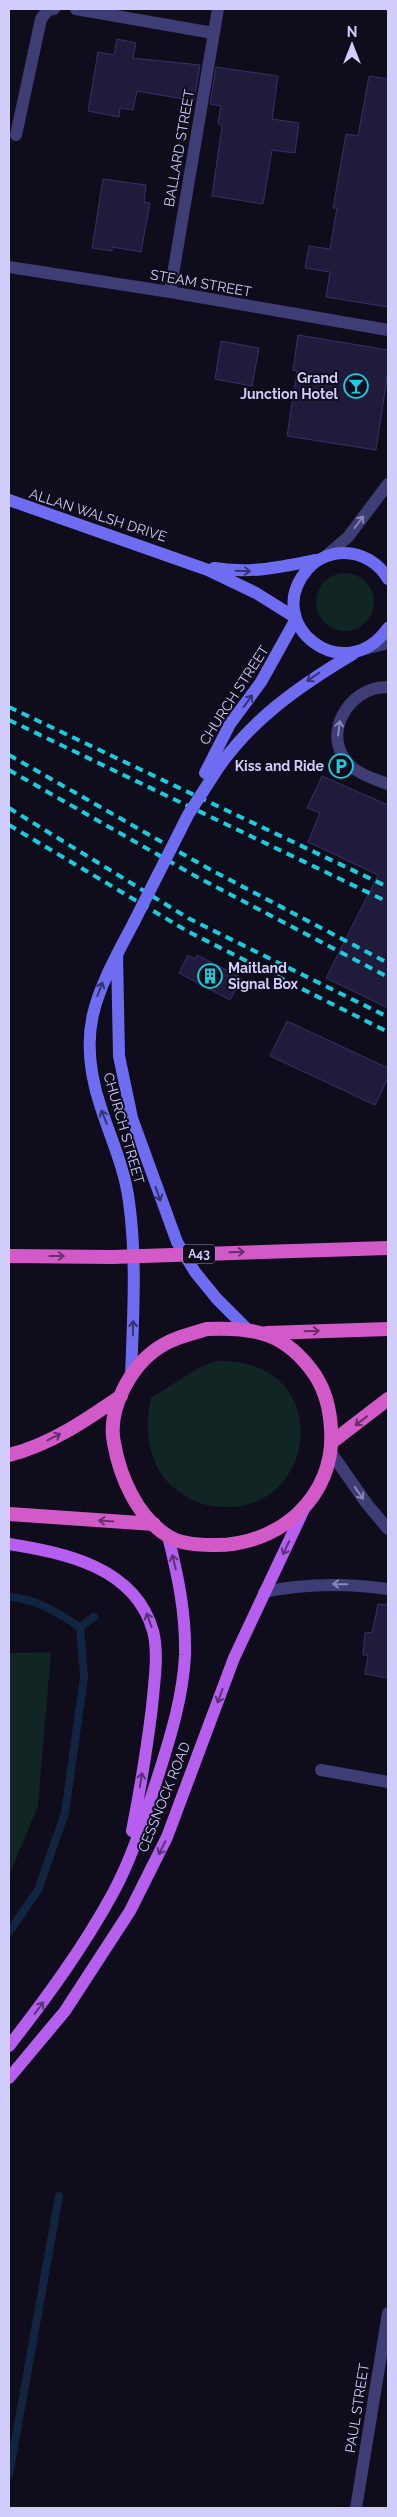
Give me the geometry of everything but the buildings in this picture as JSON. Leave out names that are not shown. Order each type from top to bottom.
[{"type":"highway","name":"A43","points":[[9,1256],[112,1256],[388,1248]]},
{"type":"highway","points":[[207,1329],[247,1329],[264,1333],[282,1341],[298,1353],[322,1385],[330,1409],[332,1448],[319,1486],[307,1504],[288,1522],[264,1537],[245,1542],[205,1545],[186,1543],[168,1536],[138,1506],[127,1486],[117,1461],[112,1437],[114,1416],[121,1396],[131,1377],[157,1348],[182,1336],[207,1329]]},
{"type":"highway","points":[[264,1333],[388,1329]]},
{"type":"highway","points":[[9,1455],[51,1440],[121,1396]]},
{"type":"highway","points":[[332,1448],[388,1399]]},
{"type":"highway","points":[[9,1514],[154,1524]]},
{"type":"main road","name":"ALLAN WALSH DRIVE","points":[[9,500],[208,567],[251,571],[345,553],[365,557],[381,568],[388,579]]},
{"type":"main road","name":"ALLAN WALSH DRIVE","points":[[178,558],[232,581],[296,618]]},
{"type":"main road","points":[[322,558],[309,567],[297,585],[294,596],[296,618],[300,629],[315,644],[334,653],[360,651]]},
{"type":"main road","name":"CHURCH STREET","points":[[131,1377],[135,1276],[129,1201],[113,1139],[95,1087],[89,1052],[90,1027],[94,1004],[101,984],[209,774],[230,724],[261,682],[296,618]]},
{"type":"main road","name":"CHURCH STREET","points":[[209,774],[268,713],[321,672],[378,640],[388,628]]},
{"type":"main road","name":"CHURCH STREET","points":[[117,954],[119,1056],[132,1118],[177,1242],[206,1285],[247,1329]]},
{"type":"main road","name":"CESSNOCK ROAD","points":[[9,2078],[65,2010],[130,1911],[167,1837],[234,1658],[307,1504]]},
{"type":"main road","name":"CESSNOCK ROAD","points":[[9,2046],[73,1960],[114,1891],[154,1789],[170,1739],[180,1696],[185,1656],[184,1614],[168,1536]]},
{"type":"main road","points":[[9,1544],[72,1556],[94,1565],[115,1577],[146,1610],[154,1632],[155,1678],[147,1742],[126,1863]]},
{"type":"street","points":[[16,135],[41,19],[48,10],[54,9]]},
{"type":"street","points":[[76,9],[213,33]]},
{"type":"street","name":"BALLARD STREET","points":[[170,292],[218,9]]},
{"type":"street","name":"STEAM STREET","points":[[9,267],[170,292],[388,330]]},
{"type":"street","points":[[322,558],[348,537],[388,484]]},
{"type":"street","points":[[360,651],[388,644]]},
{"type":"street","points":[[388,687],[372,689],[351,701],[343,712],[339,724],[338,740],[344,756],[353,768],[388,784]]},
{"type":"street","points":[[332,1448],[367,1504],[388,1529]]},
{"type":"street","points":[[264,1592],[288,1587],[340,1584],[388,1589]]},
{"type":"street","points":[[321,1770],[388,1782]]},
{"type":"street","name":"PAUL STREET","points":[[356,2508],[388,2313]]},
{"type":"green space","points":[[339,573],[351,573],[366,581],[374,596],[374,608],[366,623],[351,631],[339,631],[324,623],[316,608],[316,596],[324,581]]},
{"type":"green space","points":[[215,1361],[254,1366],[281,1383],[296,1406],[301,1434],[295,1461],[280,1485],[257,1501],[226,1507],[211,1506],[198,1502],[174,1488],[158,1469],[153,1458],[148,1434],[151,1398],[195,1370]]},
{"type":"green space","points":[[51,1652],[38,1806],[9,1876],[10,1653]]},
{"type":"waterway","points":[[9,1597],[37,1603],[80,1627]]},
{"type":"waterway","points":[[9,1932],[38,1890],[65,1813],[84,1677],[80,1627],[94,1617]]},
{"type":"waterway","points":[[9,2475],[59,2196]]},
{"type":"railway","points":[[9,707],[388,887]]},
{"type":"railway","points":[[9,720],[388,902]]},
{"type":"railway","points":[[9,755],[211,870],[388,963]]},
{"type":"railway","points":[[9,770],[197,877],[388,977]]},
{"type":"railway","points":[[9,808],[188,918],[388,1017]]},
{"type":"railway","points":[[9,825],[187,931],[388,1032]]},
{"type":"place","name":"Grand Junction Hotel","points":[[356,386]]},
{"type":"place","name":"Kiss and Ride","points":[[341,766]]},
{"type":"place","name":"Maitland Signal Box","points":[[210,976]]}]
